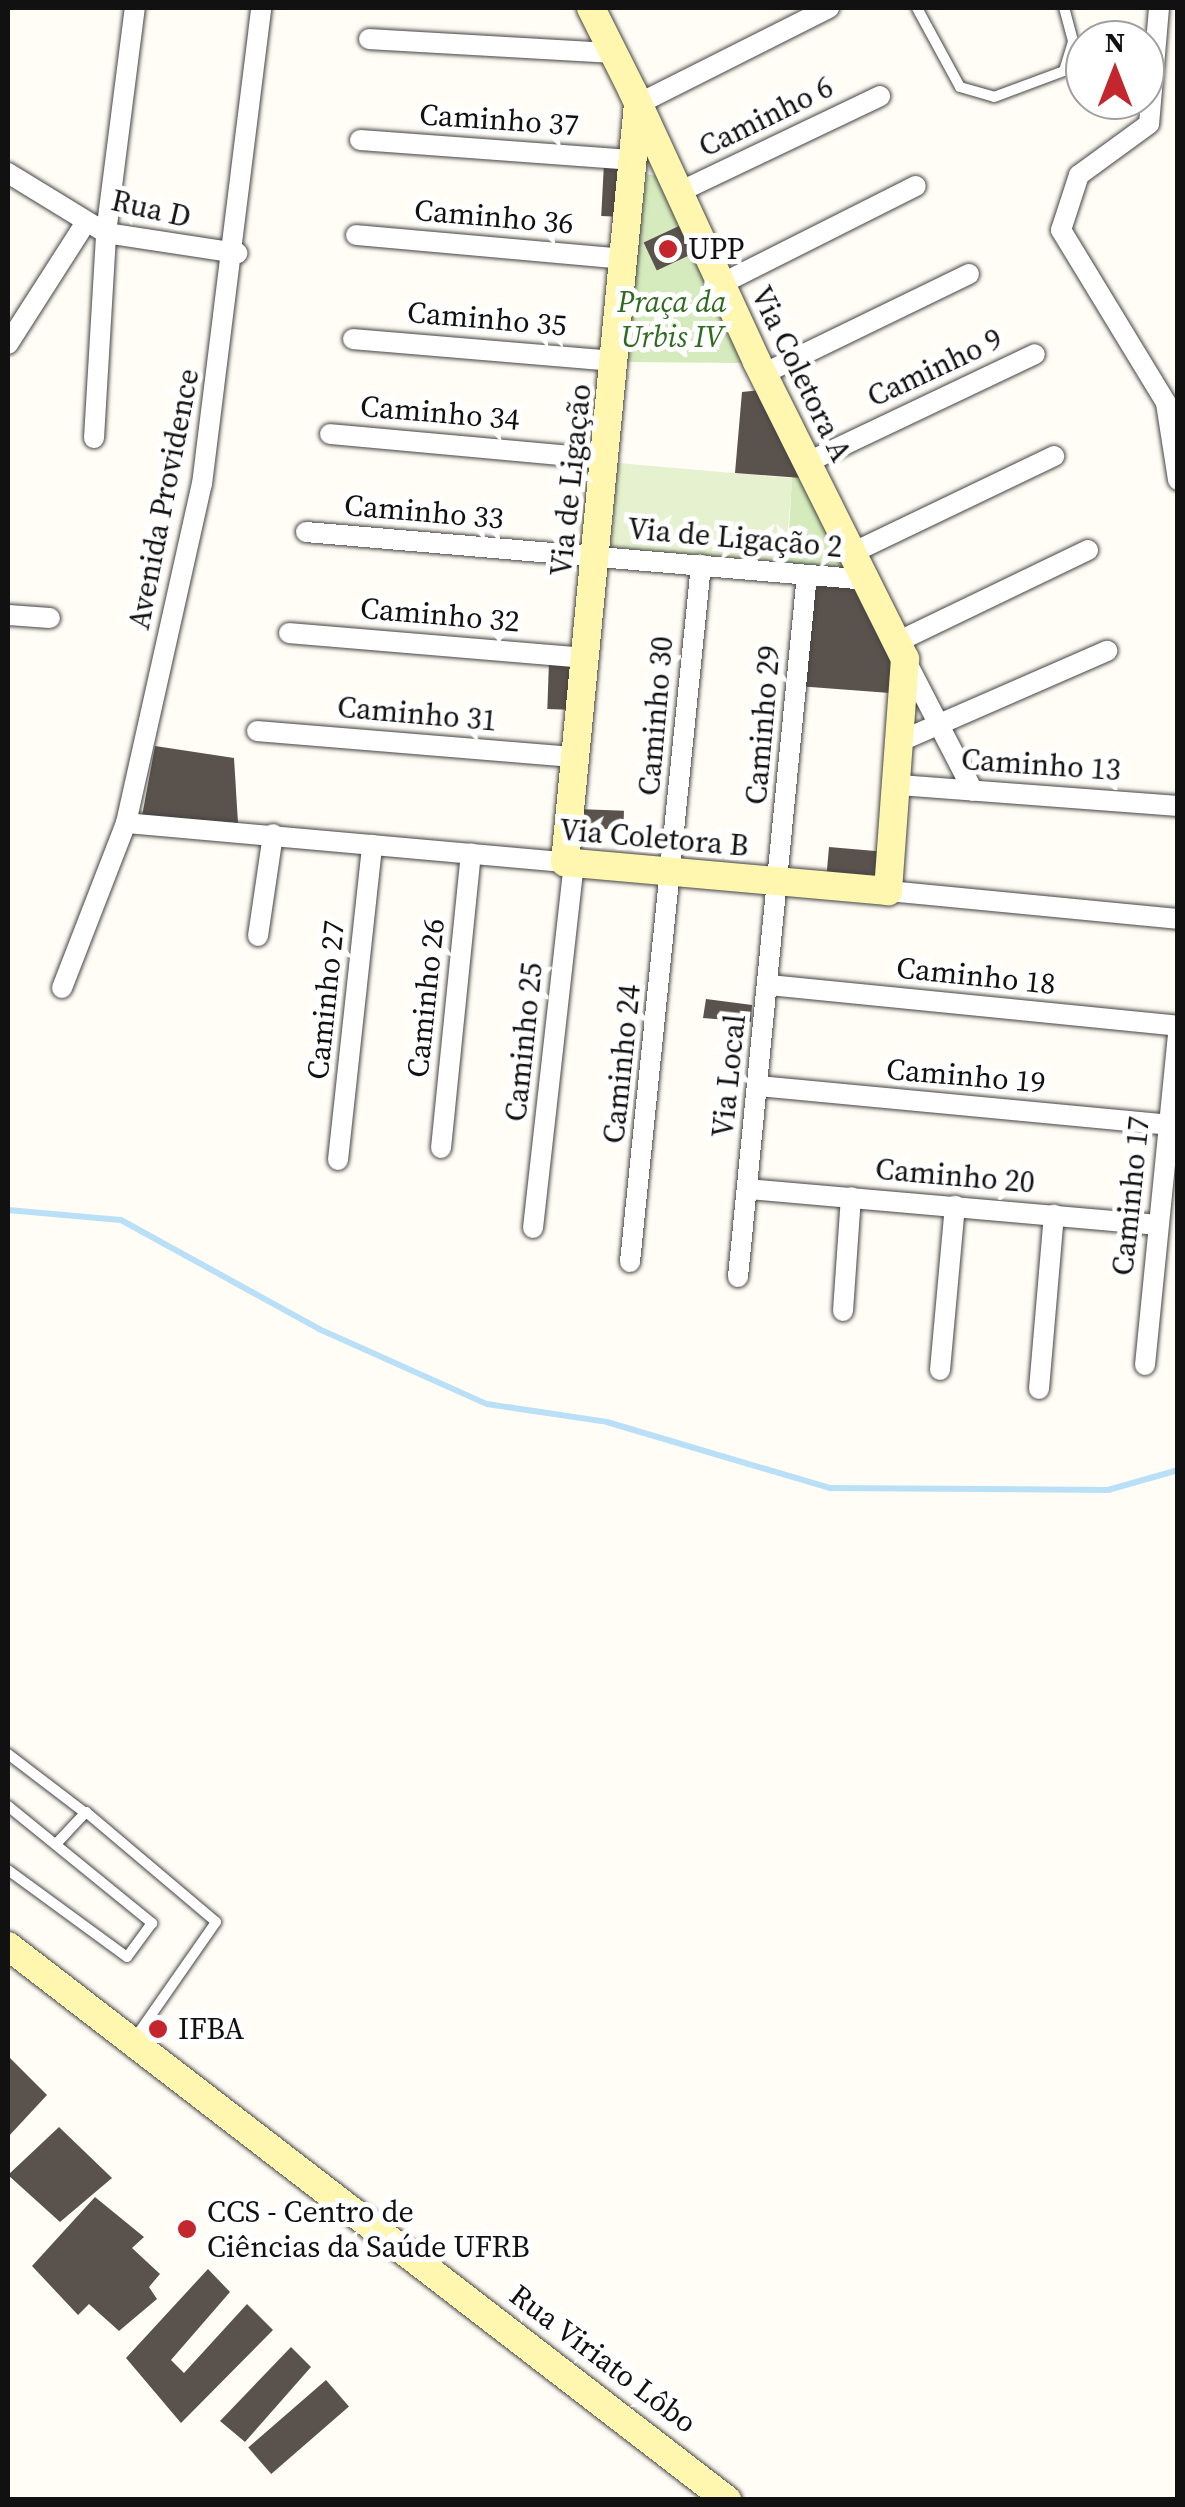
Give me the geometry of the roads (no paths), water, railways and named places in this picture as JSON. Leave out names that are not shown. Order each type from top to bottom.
[{"type":"street","points":[[94,438],[106,232],[135,8]]},
{"type":"street","name":"Avenida Providence","points":[[62,988],[126,823],[202,484],[237,254],[261,8]]},
{"type":"street","points":[[638,104],[828,8]]},
{"type":"street","points":[[1159,8],[1149,124],[1079,175],[1061,230],[1166,402],[1178,480]]},
{"type":"street","name":"Via Coletora A","points":[[596,9],[763,374],[974,790]]},
{"type":"street","points":[[369,39],[614,53]]},
{"type":"street","name":"Caminho 6","points":[[678,193],[880,96]]},
{"type":"street","name":"Via de Ligação","points":[[570,863],[572,757],[597,556],[638,104]]},
{"type":"street","name":"Caminho 37","points":[[360,140],[634,160]]},
{"type":"street","name":"Rua D","points":[[8,173],[106,232],[237,254]]},
{"type":"street","points":[[720,284],[916,186]]},
{"type":"street","points":[[8,344],[86,222]]},
{"type":"street","name":"Caminho 36","points":[[356,235],[626,259]]},
{"type":"street","points":[[763,374],[969,274]]},
{"type":"street","name":"Caminho 35","points":[[353,339],[616,361]]},
{"type":"street","name":"Caminho 9","points":[[808,462],[1034,354]]},
{"type":"street","name":"Caminho 34","points":[[330,434],[605,458]]},
{"type":"street","points":[[854,552],[1054,456]]},
{"type":"street","name":"Caminho 33","points":[[306,532],[597,556]]},
{"type":"street","points":[[901,651],[1088,550]]},
{"type":"street","name":"Via de Ligação 2","points":[[597,556],[868,580]]},
{"type":"street","name":"Caminho 30","points":[[674,874],[701,565]]},
{"type":"street","name":"Caminho 29","points":[[778,881],[807,575]]},
{"type":"street","points":[[8,615],[50,618]]},
{"type":"street","name":"Caminho 32","points":[[290,632],[584,658]]},
{"type":"street","name":"Via Coletora A","points":[[888,890],[903,740],[901,651]]},
{"type":"street","points":[[903,740],[945,729],[1107,651]]},
{"type":"street","name":"Caminho 31","points":[[257,731],[572,757]]},
{"type":"street","name":"Caminho 13","points":[[899,785],[1178,806]]},
{"type":"street","name":"Via Coletora B","points":[[126,823],[1178,919]]},
{"type":"street","points":[[258,936],[273,834]]},
{"type":"street","name":"Caminho 27","points":[[338,1160],[372,845]]},
{"type":"street","name":"Caminho 26","points":[[440,1148],[471,854]]},
{"type":"street","name":"Caminho 25","points":[[533,1228],[570,863]]},
{"type":"street","name":"Caminho 24","points":[[630,1262],[674,874]]},
{"type":"street","name":"Via Local","points":[[738,1276],[778,881]]},
{"type":"street","name":"Caminho 18","points":[[769,986],[1178,1026]]},
{"type":"street","name":"Caminho 17","points":[[1145,1365],[1178,1034]]},
{"type":"street","name":"Caminho 19","points":[[758,1086],[1169,1125]]},
{"type":"street","name":"Caminho 20","points":[[748,1188],[1157,1225]]},
{"type":"street","points":[[843,1312],[851,1198]]},
{"type":"street","points":[[940,1370],[955,1206]]},
{"type":"street","points":[[1039,1389],[1054,1215]]},
{"type":"street","name":"Rua Viriato Lôbo","points":[[8,1946],[727,2500]]},
{"type":"lane","points":[[917,8],[960,87],[994,97],[1064,72],[1073,42],[1064,8]]},
{"type":"lane","points":[[8,1754],[216,1922],[132,2042]]},
{"type":"lane","points":[[8,1806],[152,1918],[127,1957],[8,1870]]},
{"type":"lane","points":[[56,1844],[84,1812]]},
{"type":"waterway","points":[[8,1210],[121,1220],[319,1329],[487,1404],[607,1422],[830,1488],[1108,1490],[1178,1470]]},
{"type":"place","name":"UPP","points":[[668,249]]},
{"type":"place","name":"IFBA","points":[[158,2029]]},
{"type":"place","name":"CCS - Centro de Ciências da Saúde UFRB","points":[[187,2229]]},
{"type":"park label","name":"Praça da Urbis IV","points":[[672,319]]}]
